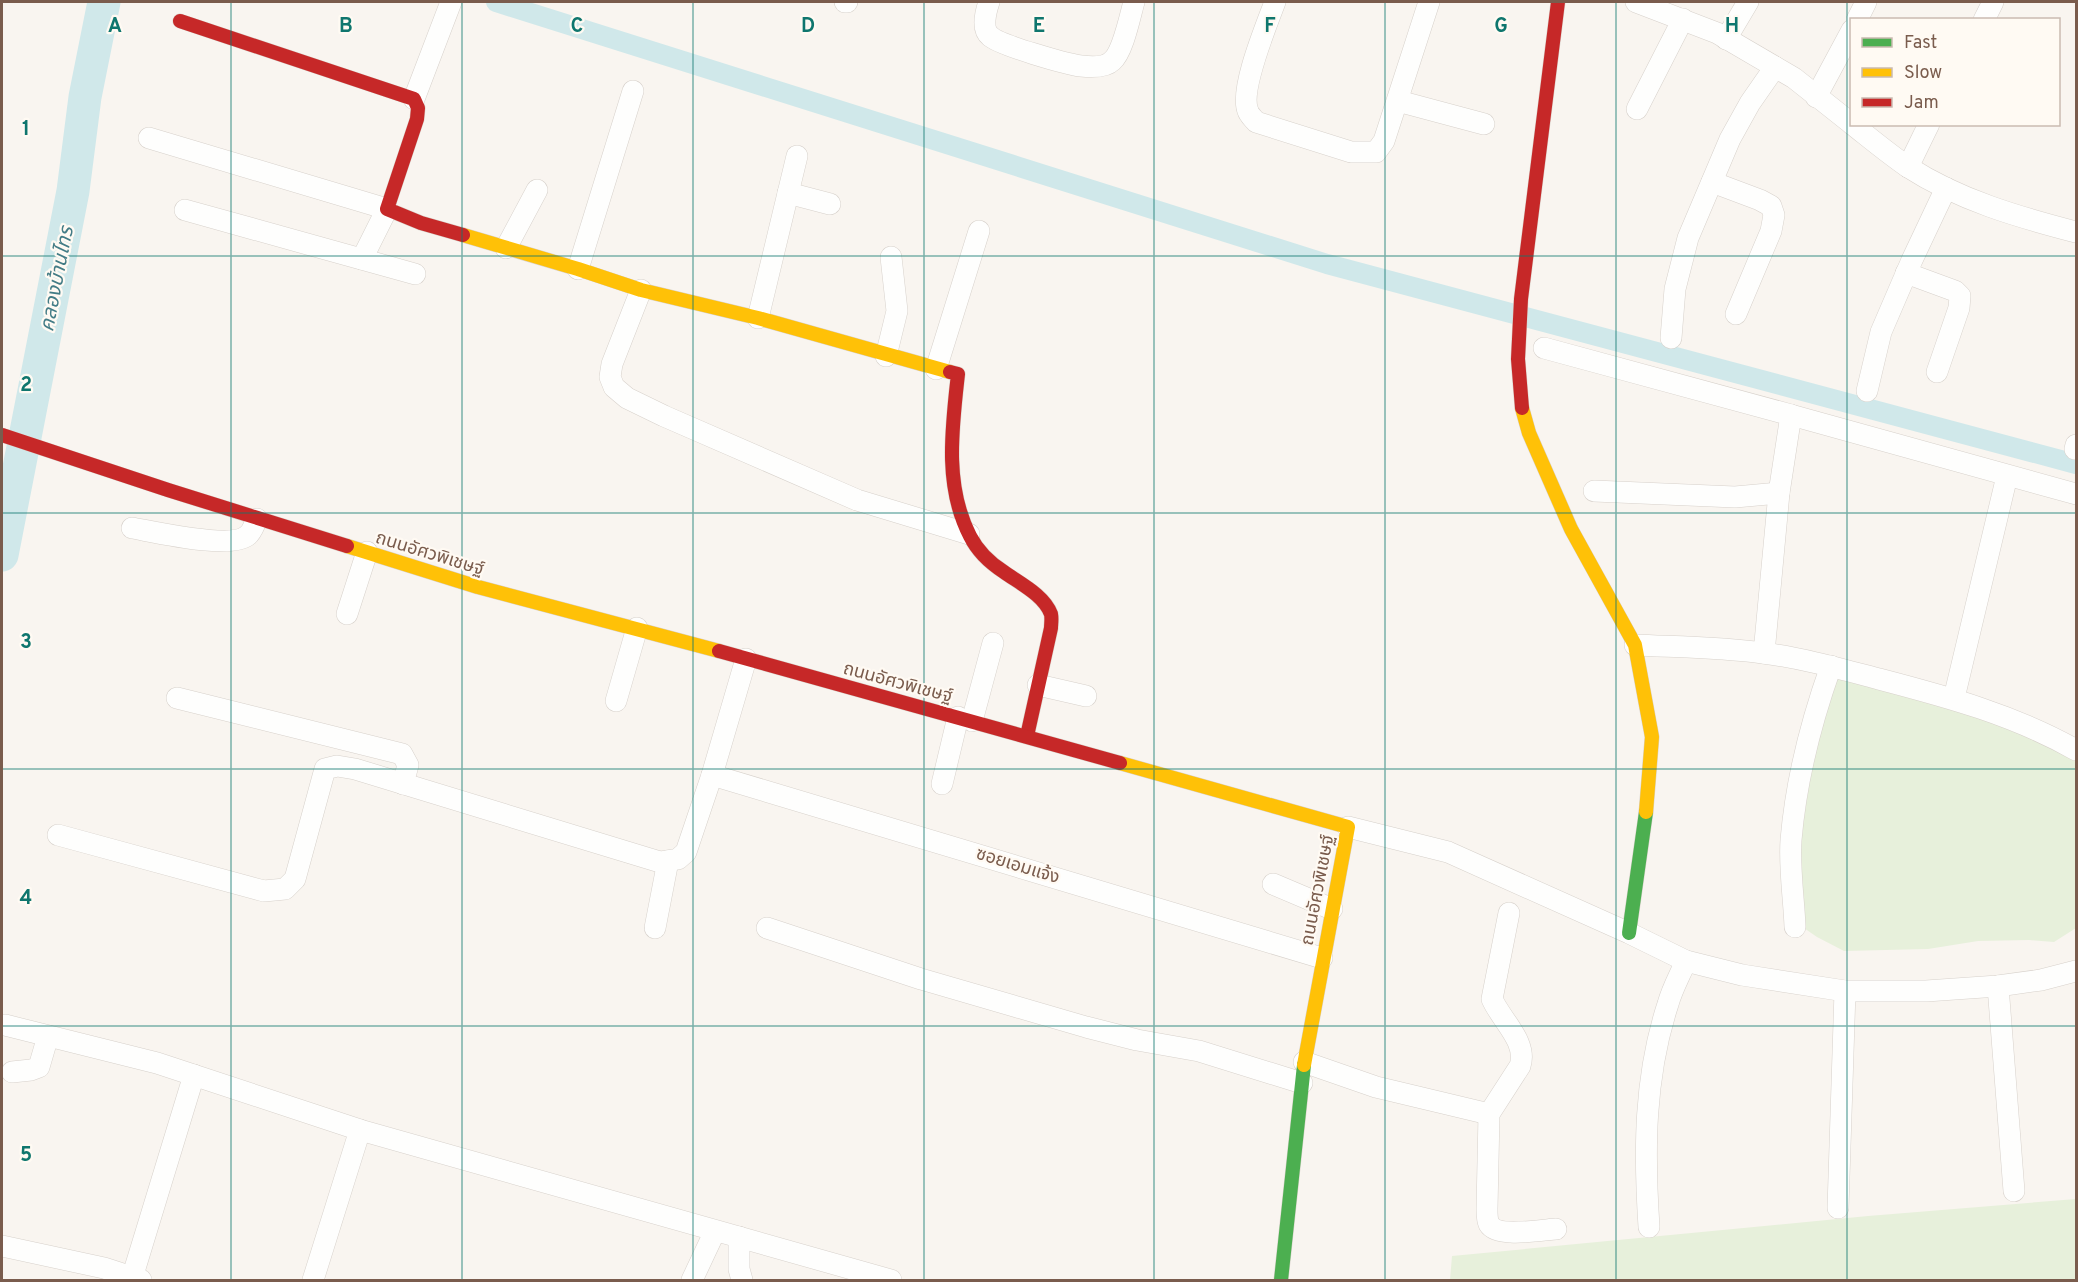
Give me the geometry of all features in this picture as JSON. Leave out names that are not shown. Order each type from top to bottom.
[{"type":"street","points":[[989,2],[984,27],[988,36],[1006,45],[1082,66],[1104,66],[1113,61],[1120,49],[1134,2]]},
{"type":"street","points":[[1275,2],[1252,67],[1246,95],[1247,111],[1256,123],[1351,152],[1376,152],[1384,141],[1429,2]]},
{"type":"street","points":[[1558,2],[1521,299],[1518,359],[1520,401],[1528,433],[1571,529],[1635,645],[1652,737],[1648,792],[1629,933]]},
{"type":"street","points":[[1636,2],[1683,19],[1726,39],[1794,78],[1850,122]]},
{"type":"street","points":[[1726,39],[1748,2]]},
{"type":"street","points":[[1858,18],[1866,2]]},
{"type":"street","points":[[1985,18],[1993,2]]},
{"type":"street","points":[[362,259],[387,209],[417,119],[418,108],[414,99],[450,4]]},
{"type":"street","points":[[1637,109],[1683,19]]},
{"type":"street","points":[[180,21],[414,99]]},
{"type":"street","points":[[1816,97],[1850,32]]},
{"type":"street","points":[[1671,338],[1675,289],[1688,238],[1730,139],[1774,67]]},
{"type":"street","points":[[578,269],[633,91]]},
{"type":"street","points":[[1398,101],[1484,124]]},
{"type":"street","points":[[1855,126],[1908,167],[1963,197],[2025,219],[2076,232]]},
{"type":"street","points":[[1908,167],[1928,126]]},
{"type":"street","points":[[149,138],[387,209],[421,223],[641,290],[758,318],[886,356],[958,374],[953,419],[952,484],[969,534],[979,550],[1034,595],[1045,605],[1051,615],[1051,628],[1027,736]]},
{"type":"street","points":[[758,318],[797,156]]},
{"type":"street","points":[[1712,182],[1760,200],[1771,206],[1774,215],[1771,231],[1736,314]]},
{"type":"street","points":[[1867,392],[1881,332],[1946,188]]},
{"type":"street","points":[[506,248],[537,190]]},
{"type":"street","points":[[788,193],[830,204]]},
{"type":"street","points":[[184,210],[415,274]]},
{"type":"street","points":[[936,369],[979,231]]},
{"type":"street","points":[[886,356],[897,311],[891,257]]},
{"type":"street","points":[[1906,273],[1955,291],[1960,296],[1959,308],[1937,372]]},
{"type":"street","points":[[641,290],[612,364],[610,377],[614,387],[627,398],[858,500],[969,534]]},
{"type":"street","points":[[1544,348],[2076,495]]},
{"type":"street","points":[[1764,653],[1779,493],[1791,415]]},
{"type":"street","name":"ถนนอัศวพิเชษฐ์","points":[[2,435],[257,519],[478,587],[637,628],[1348,827],[1304,1062],[1281,1281]]},
{"type":"street","points":[[1954,698],[2007,476]]},
{"type":"street","points":[[1594,491],[1736,497],[1779,493]]},
{"type":"street","points":[[132,528],[218,542],[233,542],[248,535],[257,519]]},
{"type":"street","points":[[347,614],[367,552]]},
{"type":"street","points":[[616,701],[637,628]]},
{"type":"street","points":[[942,784],[993,643]]},
{"type":"street","points":[[1635,645],[1764,653],[1831,666],[1954,698],[2047,733],[2076,750]]},
{"type":"street","points":[[58,835],[264,891],[285,889],[295,879],[325,770],[337,766],[355,769],[660,862],[678,859],[686,852],[712,775],[746,659]]},
{"type":"street","points":[[1795,927],[1791,842],[1798,785],[1811,728],[1831,666]]},
{"type":"street","points":[[1038,685],[1086,696]]},
{"type":"street","points":[[177,698],[402,754],[408,765],[403,784]]},
{"type":"street","name":"ซอยเอมแจ้ง","points":[[712,775],[1322,958]]},
{"type":"street","points":[[1348,827],[1448,852],[1686,961],[1742,975],[1845,991],[1926,991],[1998,986],[2041,980],[2076,971]]},
{"type":"street","points":[[656,928],[668,861]]},
{"type":"street","points":[[1273,884],[1332,909]]},
{"type":"street","points":[[1509,913],[1492,999],[1516,1040],[1523,1058],[1489,1114],[1487,1209],[1490,1224],[1496,1230],[1508,1233],[1556,1229]]},
{"type":"street","points":[[767,928],[921,979],[1106,1033],[1199,1051],[1302,1083]]},
{"type":"street","points":[[1649,1227],[1645,1166],[1647,1115],[1653,1059],[1668,1002],[1686,961]]},
{"type":"street","points":[[1998,986],[2014,1191]]},
{"type":"street","points":[[1838,1208],[1845,991]]},
{"type":"street","points":[[5,1025],[157,1063],[360,1130],[891,1281]]},
{"type":"street","points":[[12,1072],[39,1067],[48,1036]]},
{"type":"street","points":[[1304,1062],[1376,1087],[1489,1114]]},
{"type":"street","points":[[2,1246],[104,1268],[137,1279],[194,1076]]},
{"type":"street","points":[[313,1281],[360,1130]]},
{"type":"street","points":[[692,1281],[716,1231]]},
{"type":"street","points":[[739,1237],[739,1269],[742,1281]]},
{"type":"green space","points":[[1834,674],[2076,747],[2076,928],[2054,942],[1978,941],[1928,949],[1844,951],[1801,926],[1799,842],[1806,786]]},
{"type":"green space","points":[[2076,1199],[2076,1280],[1450,1280],[1452,1256],[1868,1216]]},
{"type":"waterway","name":"คลองบ้านไทร","points":[[2,555],[73,191],[85,97],[104,2]]},
{"type":"waterway","points":[[496,2],[1327,264],[2076,464]]},
{"type":"traffic: fast","points":[[1629,933],[1646,812]]},
{"type":"traffic: fast","points":[[1281,1280],[1304,1065]]},
{"type":"traffic: slow","points":[[463,235],[641,290],[758,318],[950,372]]},
{"type":"traffic: slow","points":[[1522,408],[1529,433],[1571,529],[1635,645],[1652,737],[1646,812]]},
{"type":"traffic: slow","points":[[347,546],[478,587],[719,651]]},
{"type":"traffic: slow","points":[[1120,763],[1348,827],[1304,1065]]},
{"type":"traffic: jam","points":[[1522,408],[1518,359],[1521,299],[1558,2]]},
{"type":"traffic: jam","points":[[180,21],[414,99],[418,108],[417,119],[387,209],[421,223],[463,235]]},
{"type":"traffic: jam","points":[[950,372],[958,374],[952,456],[956,497],[962,517],[970,536],[984,556],[1037,595],[1051,614],[1051,628],[1027,736]]},
{"type":"traffic: jam","points":[[2,435],[347,546]]},
{"type":"traffic: jam","points":[[719,651],[1120,763]]}]
